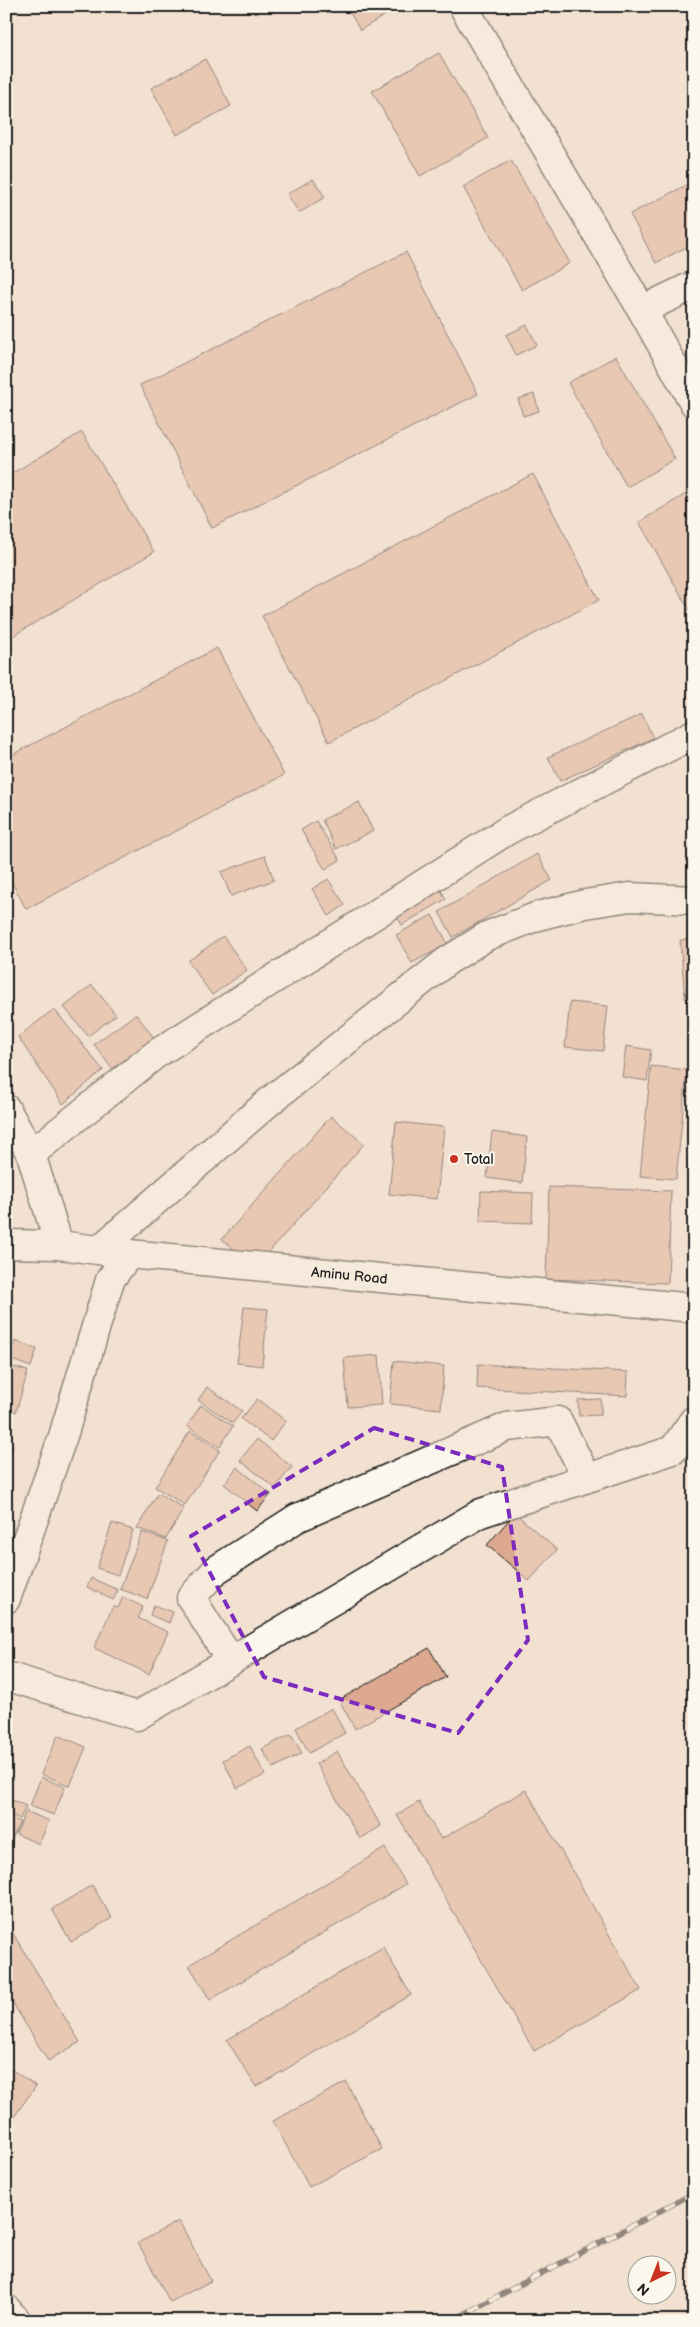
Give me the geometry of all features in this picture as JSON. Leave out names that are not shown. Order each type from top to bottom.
[{"type":"street","points":[[463,6],[642,310],[694,403]]},
{"type":"street","points":[[642,310],[694,285]]},
{"type":"street","points":[[31,1154],[156,1054],[499,836],[694,734]]},
{"type":"street","points":[[98,1250],[270,1102],[447,961],[487,936],[538,916],[584,904],[630,897],[694,900]]},
{"type":"street","points":[[6,1109],[31,1154],[59,1245]]},
{"type":"street","name":"Aminu Road","points":[[6,1244],[59,1245],[129,1254],[694,1308]]},
{"type":"street","points":[[6,1599],[63,1436],[110,1280],[129,1254]]},
{"type":"street","points":[[6,1676],[137,1716],[481,1513],[673,1450],[694,1420]]},
{"type":"street","points":[[230,1661],[191,1598],[216,1570],[297,1518],[506,1427],[558,1421],[587,1478]]},
{"type":"street","points":[[6,2309],[17,2321]]},
{"type":"highlighted area","points":[[374,1428],[502,1467],[528,1640],[458,1733],[264,1677],[191,1536]]},
{"type":"building","points":[[346,6],[401,6],[360,30]]},
{"type":"building","points":[[439,53],[488,138],[420,176],[372,91]]},
{"type":"building","points":[[205,59],[231,106],[177,135],[151,88]]},
{"type":"building","points":[[511,160],[570,263],[522,290],[463,187]]},
{"type":"building","points":[[313,179],[325,197],[299,213],[287,194]]},
{"type":"building","points":[[694,181],[694,243],[656,263],[630,214]]},
{"type":"building","points":[[406,252],[478,394],[212,528],[140,385]]},
{"type":"building","points":[[527,325],[537,345],[516,355],[506,335]]},
{"type":"building","points":[[616,356],[675,459],[627,487],[568,383]]},
{"type":"building","points":[[534,394],[539,411],[523,416],[518,399]]},
{"type":"building","points":[[82,432],[154,552],[6,640],[6,477]]},
{"type":"building","points":[[533,474],[599,600],[329,742],[262,616]]},
{"type":"building","points":[[686,494],[694,507],[694,618],[639,522]]},
{"type":"building","points":[[217,648],[284,775],[26,909],[6,871],[6,758]]},
{"type":"building","points":[[642,714],[653,738],[560,781],[548,757]]},
{"type":"building","points":[[694,784],[694,831],[688,830]]},
{"type":"building","points":[[359,802],[373,831],[336,849],[322,820]]},
{"type":"building","points":[[316,821],[340,860],[325,869],[301,830]]},
{"type":"building","points":[[537,854],[552,880],[453,937],[439,912]]},
{"type":"building","points":[[265,856],[274,880],[231,896],[221,872]]},
{"type":"building","points":[[328,879],[345,905],[329,916],[312,889]]},
{"type":"building","points":[[437,883],[446,899],[402,925],[392,908]]},
{"type":"building","points":[[432,915],[448,944],[412,963],[396,935]]},
{"type":"building","points":[[223,936],[247,970],[212,995],[188,961]]},
{"type":"building","points":[[694,939],[694,998],[685,998],[680,940]]},
{"type":"building","points":[[92,985],[116,1015],[88,1036],[64,1007]]},
{"type":"building","points":[[570,1002],[608,1006],[603,1051],[565,1047]]},
{"type":"building","points":[[54,1009],[103,1070],[63,1104],[18,1037]]},
{"type":"building","points":[[136,1014],[154,1038],[112,1069],[94,1044]]},
{"type":"building","points":[[626,1046],[651,1050],[647,1081],[622,1077]]},
{"type":"building","points":[[651,1066],[687,1070],[676,1179],[640,1176]]},
{"type":"building","points":[[331,1116],[364,1144],[255,1268],[222,1239]]},
{"type":"building","points":[[396,1122],[444,1127],[437,1199],[389,1194]]},
{"type":"building","points":[[492,1132],[527,1137],[522,1183],[487,1178]]},
{"type":"building","points":[[549,1187],[671,1191],[668,1283],[546,1279]]},
{"type":"building","points":[[481,1191],[533,1193],[532,1223],[480,1221]]},
{"type":"building","points":[[244,1307],[268,1309],[262,1366],[237,1363]]},
{"type":"building","points":[[15,1341],[37,1349],[31,1367],[9,1359]]},
{"type":"building","points":[[379,1355],[382,1405],[348,1407],[344,1358]]},
{"type":"building","points":[[394,1361],[444,1366],[441,1409],[390,1404]]},
{"type":"building","points":[[478,1364],[628,1372],[627,1396],[477,1388]]},
{"type":"building","points":[[6,1365],[28,1371],[16,1412],[6,1409]]},
{"type":"building","points":[[207,1387],[242,1411],[233,1423],[198,1400]]},
{"type":"building","points":[[257,1399],[286,1421],[271,1441],[241,1419]]},
{"type":"building","points":[[601,1399],[601,1415],[579,1416],[578,1400]]},
{"type":"building","points":[[201,1405],[233,1426],[220,1447],[187,1426]]},
{"type":"building","points":[[190,1431],[220,1450],[185,1505],[155,1487]]},
{"type":"building","points":[[257,1439],[292,1467],[275,1488],[240,1460]]},
{"type":"building","points":[[6,1442],[13,1445],[6,1461]]},
{"type":"building","points":[[237,1467],[271,1494],[257,1511],[224,1484]]},
{"type":"building","points":[[158,1493],[184,1508],[166,1539],[137,1528]]},
{"type":"building","points":[[515,1513],[557,1550],[529,1581],[487,1545]]},
{"type":"building","points":[[112,1523],[133,1530],[118,1575],[97,1568]]},
{"type":"building","points":[[142,1532],[168,1541],[147,1599],[120,1589]]},
{"type":"building","points":[[91,1578],[118,1590],[113,1600],[87,1587]]},
{"type":"building","points":[[123,1597],[143,1607],[138,1618],[168,1632],[149,1674],[94,1648],[113,1606],[118,1608]]},
{"type":"building","points":[[154,1605],[173,1612],[169,1623],[150,1615]]},
{"type":"building","points":[[429,1648],[446,1677],[355,1729],[339,1700]]},
{"type":"building","points":[[332,1708],[345,1733],[309,1753],[296,1728]]},
{"type":"building","points":[[291,1734],[302,1753],[273,1768],[262,1749]]},
{"type":"building","points":[[58,1735],[86,1747],[70,1786],[41,1774]]},
{"type":"building","points":[[250,1746],[265,1775],[237,1788],[223,1760]]},
{"type":"building","points":[[337,1751],[381,1826],[360,1839],[316,1764]]},
{"type":"building","points":[[41,1777],[65,1787],[54,1815],[30,1806]]},
{"type":"building","points":[[526,1790],[641,1990],[534,2051],[397,1815],[419,1802],[441,1839]]},
{"type":"building","points":[[6,1797],[26,1806],[20,1819],[6,1813]]},
{"type":"building","points":[[26,1811],[49,1821],[39,1844],[16,1834]]},
{"type":"building","points":[[6,1816],[20,1822],[6,1852]]},
{"type":"building","points":[[385,1848],[406,1884],[210,2000],[189,1965]]},
{"type":"building","points":[[92,1885],[112,1918],[71,1942],[52,1909]]},
{"type":"building","points":[[12,1932],[80,2042],[48,2061],[6,1992],[6,1936]]},
{"type":"building","points":[[383,1947],[411,1995],[256,2087],[227,2040]]},
{"type":"building","points":[[6,2066],[36,2086],[6,2128]]},
{"type":"building","points":[[346,2082],[382,2149],[309,2187],[273,2121]]},
{"type":"building","points":[[179,2221],[211,2281],[170,2302],[138,2243]]},
{"type":"railway","points":[[451,2321],[694,2193]]},
{"type":"place","name":"Total","points":[[454,1159]]}]
